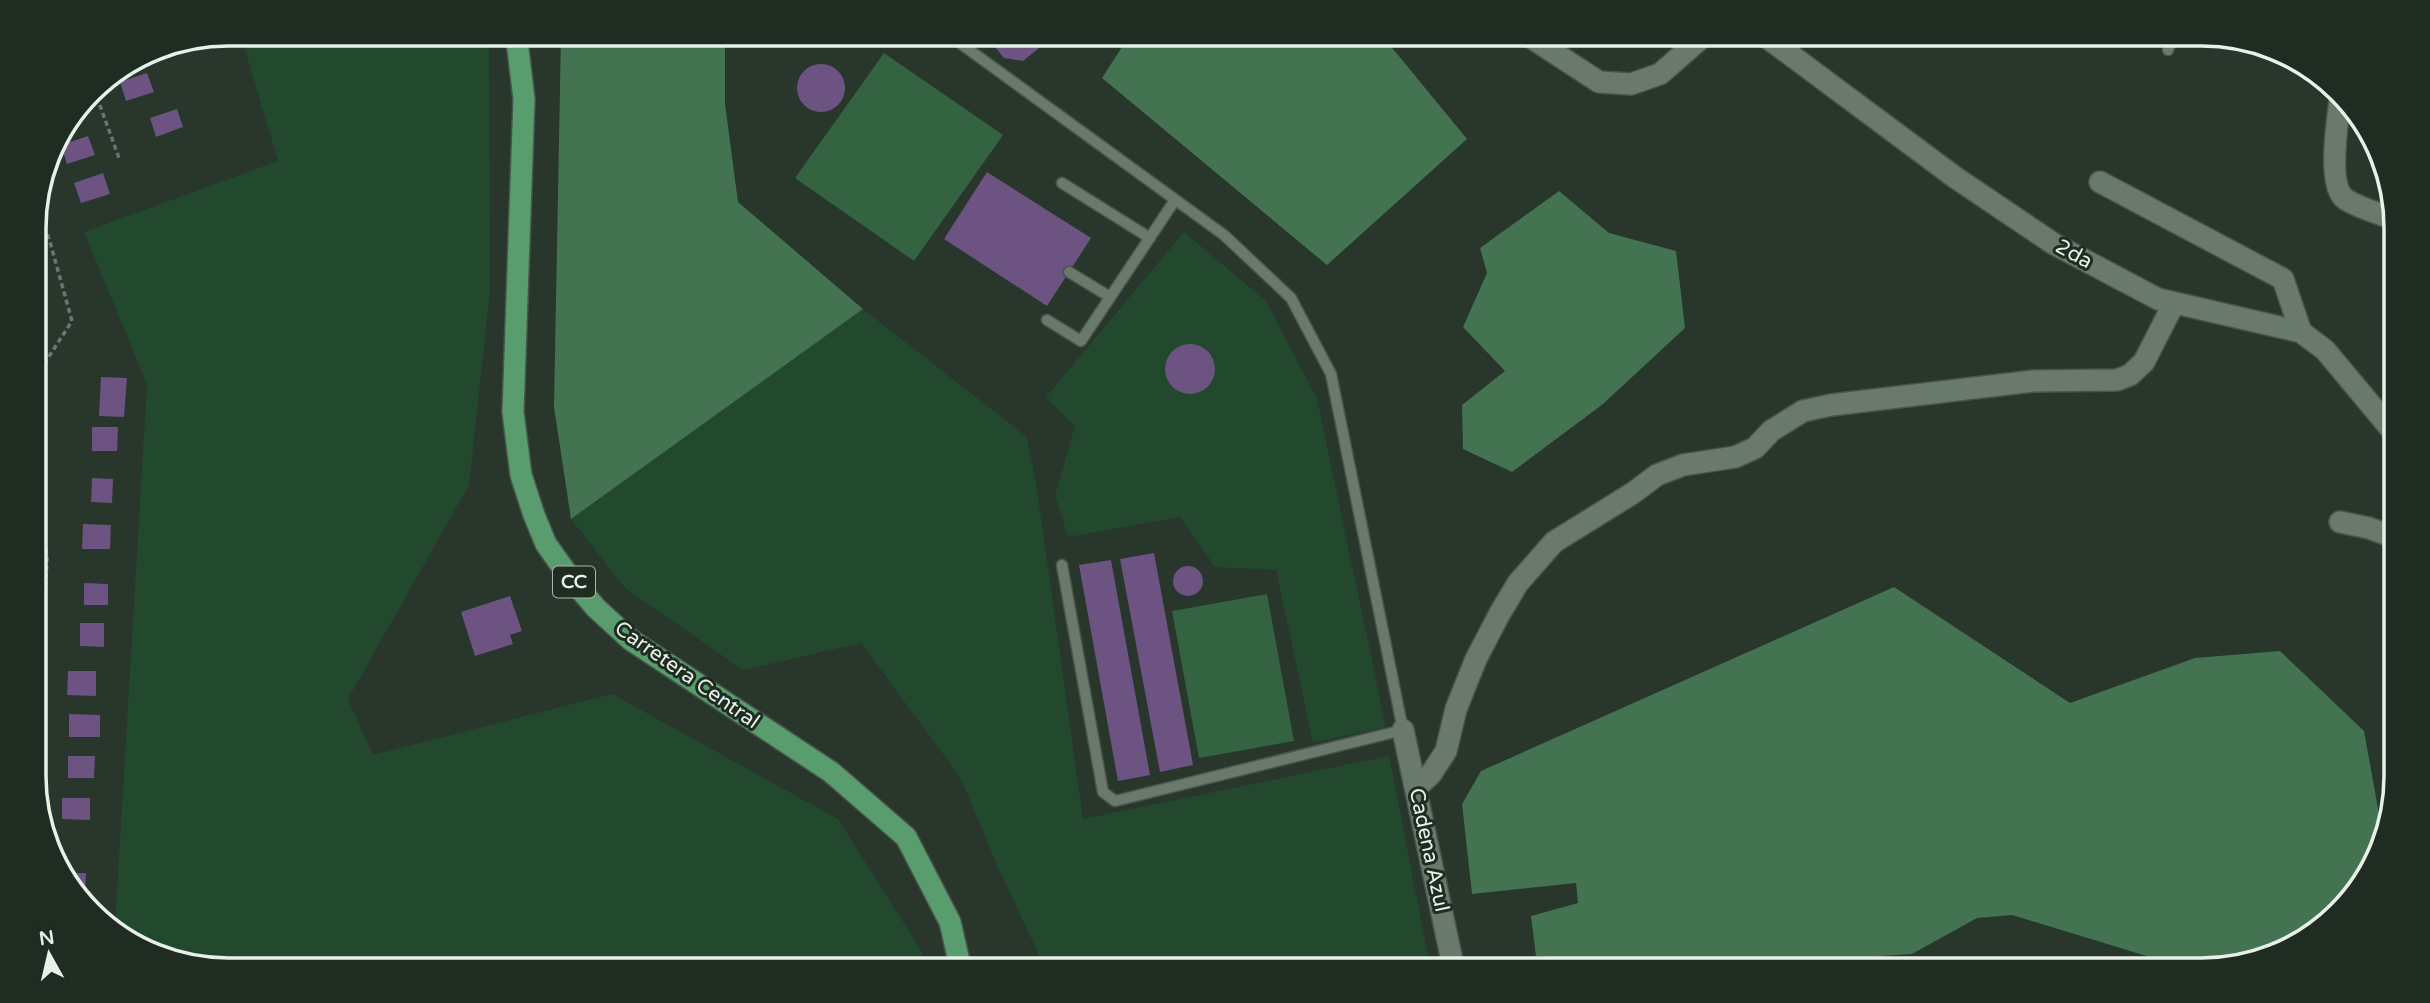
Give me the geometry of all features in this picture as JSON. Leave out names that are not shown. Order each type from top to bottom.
[{"type":"main road","name":"Carretera Central","points":[[518,46],[524,99],[513,412],[522,475],[534,515],[547,544],[589,600],[631,640],[831,772],[906,837],[950,922],[958,958]]},
{"type":"street","points":[[1544,46],[1599,82],[1631,84],[1660,74],[1692,46]]},
{"type":"street","name":"2da","points":[[1778,46],[1956,178],[2054,244],[2158,299],[2301,332],[2325,350],[2384,421]]},
{"type":"street","points":[[2340,109],[2335,162],[2336,188],[2344,198],[2383,215]]},
{"type":"street","points":[[2100,183],[2283,279],[2301,332]]},
{"type":"street","points":[[1416,788],[1432,774],[1446,751],[1456,709],[1476,660],[1518,583],[1554,542],[1657,475],[1683,466],[1735,457],[1755,449],[1771,431],[1803,411],[1831,405],[2034,381],[2117,380],[2130,375],[2144,362],[2174,303]]},
{"type":"street","points":[[2340,522],[2384,534]]},
{"type":"street","name":"Cadena Azul","points":[[1403,730],[1451,957]]},
{"type":"lane","points":[[964,46],[1224,235],[1291,298],[1331,374],[1403,730],[1115,801],[1104,792],[1062,565]]},
{"type":"lane","points":[[2168,50],[2169,46]]},
{"type":"lane","points":[[1062,183],[1150,238]]},
{"type":"lane","points":[[1048,320],[1081,341],[1175,200]]},
{"type":"lane","points":[[1069,272],[1110,297]]},
{"type":"path","points":[[98,101],[119,158]]},
{"type":"path","points":[[46,230],[72,321],[46,361]]},
{"type":"path","points":[[46,549],[46,580]]},
{"type":"shaded area","points":[[244,46],[489,46],[490,291],[469,485],[348,699],[373,755],[612,694],[838,819],[923,958],[228,958],[169,948],[147,939],[115,918],[147,384],[84,232],[278,161]]},
{"type":"shaded area","points":[[561,46],[725,46],[725,104],[738,202],[863,309],[571,519],[554,407]]},
{"type":"shaded area","points":[[1123,46],[1391,46],[1467,139],[1327,265],[1102,78]]},
{"type":"shaded area","points":[[884,53],[1003,135],[914,261],[795,178]]},
{"type":"shaded area","points":[[1559,191],[1609,233],[1676,251],[1685,328],[1603,404],[1512,472],[1463,449],[1462,405],[1505,371],[1463,327],[1487,273],[1480,248]]},
{"type":"shaded area","points":[[1184,232],[1266,301],[1317,399],[1386,727],[1313,743],[1276,570],[1215,567],[1180,517],[1068,537],[1055,496],[1075,426],[1046,397]]},
{"type":"shaded area","points":[[863,309],[1027,437],[1037,489],[1083,819],[1389,756],[1429,957],[1040,958],[960,777],[861,643],[743,670],[625,588],[571,519]]},
{"type":"shaded area","points":[[1894,587],[2070,703],[2195,658],[2280,651],[2364,731],[2380,817],[2366,856],[2331,904],[2293,933],[2272,944],[2238,954],[2214,957],[2150,957],[2012,915],[1977,918],[1912,954],[1863,957],[1561,957],[1536,956],[1531,916],[1578,903],[1576,883],[1472,894],[1462,804],[1481,771]]},
{"type":"shaded area","points":[[1267,594],[1294,741],[1199,758],[1172,611]]},
{"type":"building","points":[[994,46],[1039,46],[1023,61],[1004,58]]},
{"type":"building","points":[[821,64],[830,65],[838,71],[844,79],[844,97],[838,105],[830,111],[821,112],[812,111],[804,105],[798,97],[797,88],[798,79],[804,71],[812,65]]},
{"type":"building","points":[[147,73],[154,92],[126,101],[120,82]]},
{"type":"building","points":[[177,109],[183,127],[156,137],[150,118]]},
{"type":"building","points":[[88,136],[95,155],[67,164],[63,150],[66,143]]},
{"type":"building","points":[[987,172],[1091,238],[1047,306],[944,239]]},
{"type":"building","points":[[103,173],[110,194],[81,203],[74,183]]},
{"type":"building","points":[[1190,344],[1207,352],[1215,369],[1207,386],[1190,394],[1173,386],[1165,369],[1173,352]]},
{"type":"building","points":[[101,377],[127,378],[124,417],[99,416]]},
{"type":"building","points":[[92,427],[118,427],[117,451],[92,451]]},
{"type":"building","points":[[92,478],[113,479],[112,503],[91,502]]},
{"type":"building","points":[[83,524],[111,525],[110,549],[82,549]]},
{"type":"building","points":[[1154,553],[1193,765],[1160,772],[1120,559]]},
{"type":"building","points":[[1111,560],[1150,775],[1118,781],[1079,565]]},
{"type":"building","points":[[1188,566],[1199,570],[1203,581],[1199,592],[1188,596],[1177,592],[1173,581],[1177,570]]},
{"type":"building","points":[[84,583],[108,584],[108,605],[84,605]]},
{"type":"building","points":[[510,596],[522,631],[510,635],[513,644],[475,656],[461,612]]},
{"type":"building","points":[[80,623],[104,623],[104,647],[80,646]]},
{"type":"building","points":[[68,671],[96,671],[96,696],[67,695]]},
{"type":"building","points":[[69,714],[100,715],[100,737],[69,737]]},
{"type":"building","points":[[68,756],[95,756],[94,778],[68,778]]},
{"type":"building","points":[[62,798],[90,798],[90,820],[62,819]]},
{"type":"building","points":[[74,873],[86,873],[85,888]]}]
